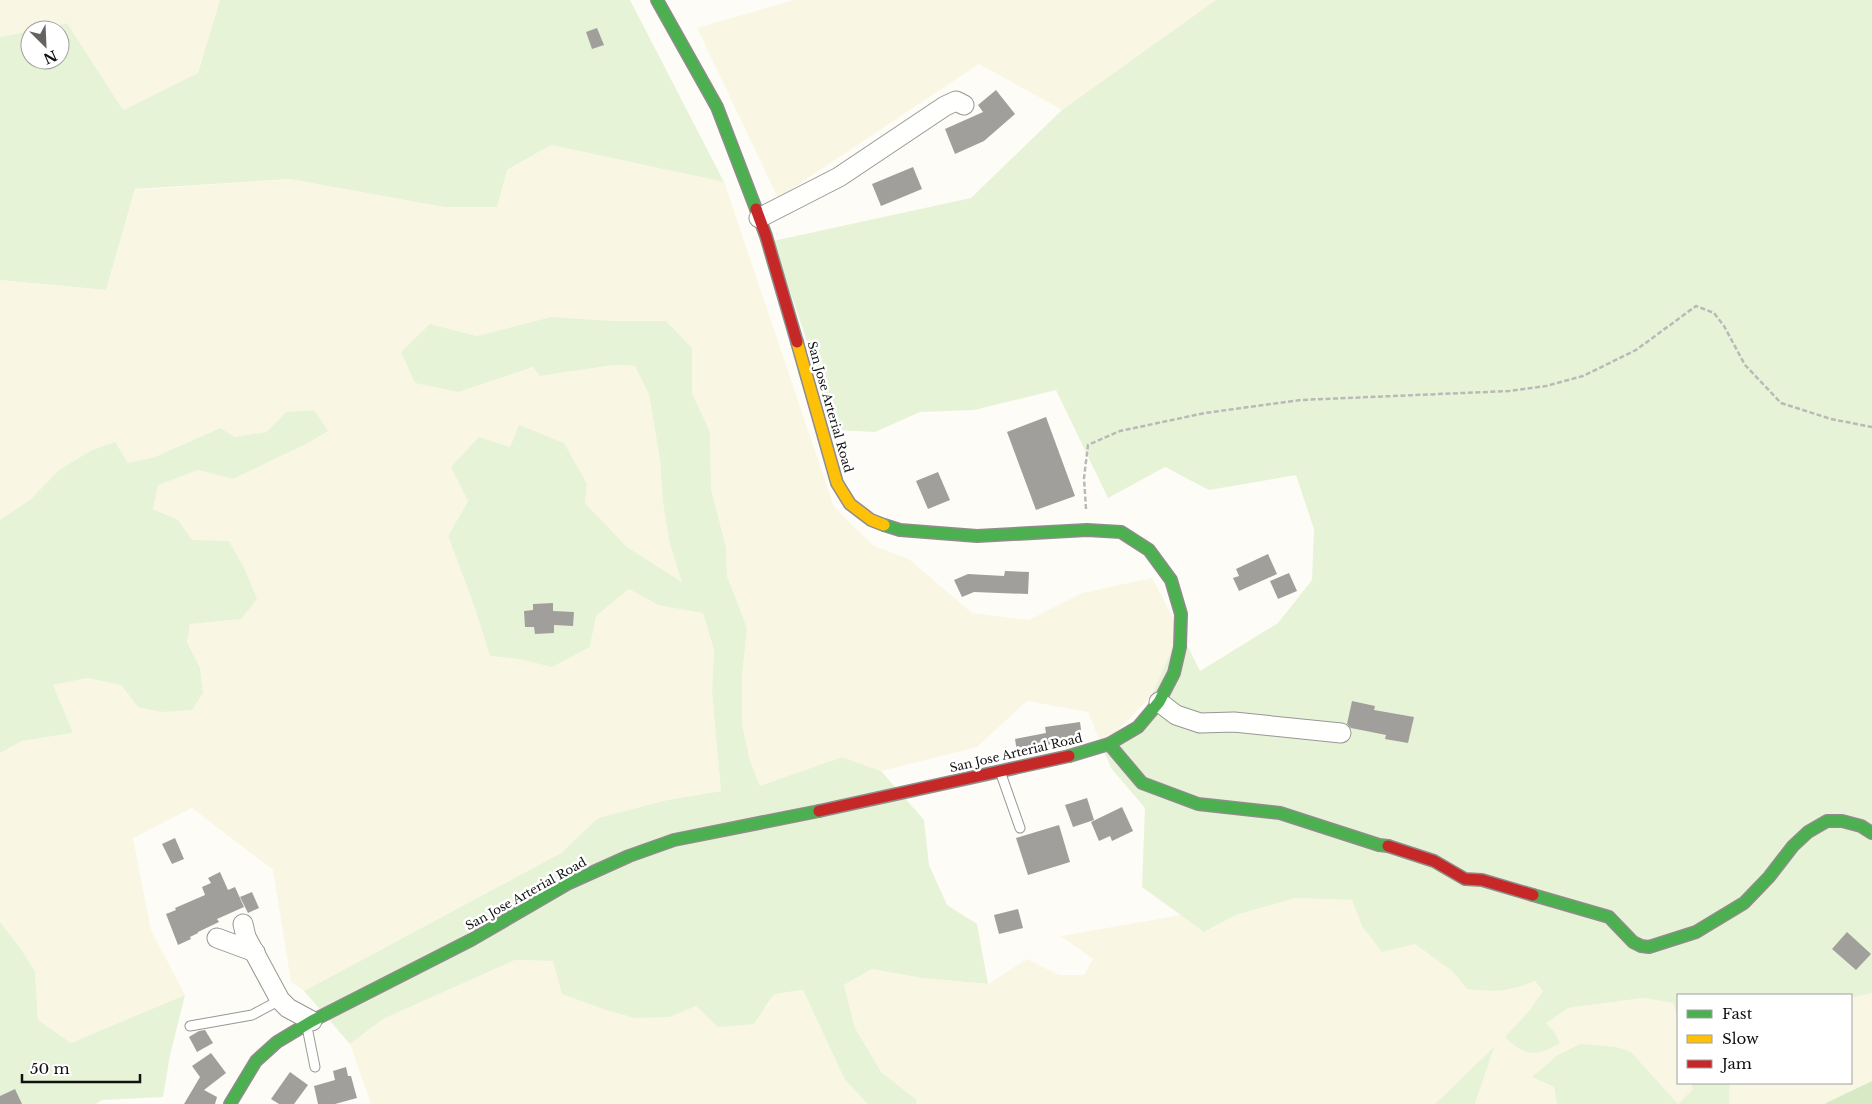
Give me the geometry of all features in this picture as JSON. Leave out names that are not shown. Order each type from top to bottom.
[{"type":"main road","name":"San Jose Arterial Road","points":[[237,1102],[256,1061],[277,1042],[309,1023],[471,940],[569,883],[629,856],[674,840],[850,805],[1000,772],[1076,755],[1109,744],[1138,727],[1159,702],[1174,673],[1180,647],[1180,614],[1171,580],[1149,550],[1121,532],[1088,530],[977,536],[900,530],[871,520],[850,504],[837,483],[766,236],[717,107],[657,0]]},
{"type":"main road","points":[[1109,744],[1142,782],[1198,804],[1280,813],[1379,845],[1390,846],[1434,861],[1465,879],[1482,880],[1609,917],[1633,942],[1649,947],[1696,932],[1744,903],[1769,877],[1793,846],[1808,832],[1828,821],[1852,823],[1872,833]]},
{"type":"street","points":[[759,218],[839,177],[945,106],[956,101],[964,105]]},
{"type":"street","points":[[1159,702],[1176,715],[1200,723],[1234,722],[1341,733]]},
{"type":"street","points":[[243,924],[246,937],[280,1000],[309,1023]]},
{"type":"street","points":[[217,938],[255,952]]},
{"type":"lane","points":[[1000,772],[1020,828]]},
{"type":"lane","points":[[190,1026],[252,1015],[280,1000]]},
{"type":"lane","points":[[309,1023],[315,1067]]},
{"type":"path","points":[[1088,530],[1084,478],[1088,445],[1120,431],[1205,413],[1300,400],[1509,391],[1546,386],[1583,376],[1636,350],[1696,306],[1714,313],[1724,326],[1745,365],[1781,403],[1831,419],[1872,427]]},
{"type":"shaded area","points":[[0,0],[220,0],[198,73],[123,110],[70,28],[70,20],[20,20],[20,33],[0,37]]},
{"type":"shaded area","points":[[794,0],[1216,0],[1062,110],[979,64],[778,198],[697,28]]},
{"type":"shaded area","points":[[551,145],[724,182],[834,507],[874,546],[909,559],[972,613],[1029,620],[1082,593],[1152,578],[1180,631],[1174,673],[1102,746],[1088,712],[1027,701],[977,747],[881,771],[842,757],[760,787],[750,761],[742,724],[742,677],[747,628],[727,576],[726,547],[711,489],[710,432],[692,393],[691,348],[666,321],[615,321],[551,317],[477,336],[430,324],[459,392],[534,367],[541,376],[614,365],[635,366],[649,395],[660,460],[663,503],[670,545],[682,582],[627,547],[585,503],[587,484],[520,425],[510,447],[468,501],[448,536],[476,611],[490,656],[519,659],[590,647],[596,616],[629,589],[658,605],[703,612],[714,650],[712,692],[721,791],[667,800],[598,818],[561,853],[304,991],[291,982],[273,870],[192,808],[133,838],[151,930],[185,995],[71,1043],[38,1020],[35,971],[0,922],[0,753],[22,741],[73,733],[53,685],[87,678],[121,685],[138,707],[200,668],[187,642],[190,624],[240,619],[178,520],[153,509],[158,484],[198,470],[233,479],[310,442],[327,431],[313,410],[286,412],[266,432],[235,437],[220,428],[155,457],[128,463],[90,451],[59,470],[31,499],[0,520],[0,280],[106,290],[135,190],[290,179],[444,207]]},
{"type":"shaded area","points":[[1295,898],[1352,900],[1362,926],[1415,944],[1452,971],[1467,989],[1513,989],[1535,981],[1543,991],[1529,1011],[1505,1037],[1555,1033],[1545,1023],[1568,1008],[1643,998],[1673,1003],[1677,1017],[1677,1084],[1691,1084],[1693,1089],[1678,1104],[1631,1052],[1532,1077],[1554,1087],[1557,1104],[1475,1104],[1493,1048],[1435,1104],[916,1104],[917,1100],[881,1072],[855,1028],[844,985],[872,969],[922,978],[988,984],[1027,959],[1059,975],[1084,975],[1093,959],[1061,936],[1181,915],[1205,932],[1236,915]]},
{"type":"shaded area","points":[[515,960],[553,961],[670,1017],[696,1006],[766,1008],[774,994],[803,990],[845,1080],[868,1104],[371,1104],[350,1044],[383,1019]]},
{"type":"shaded area","points":[[1872,993],[1872,1081],[1824,1104],[1729,1104],[1730,1084],[1852,1084],[1852,998]]},
{"type":"green space","points":[[220,0],[630,0],[724,182],[551,145],[507,170],[497,207],[444,207],[290,179],[135,189],[106,290],[0,280],[0,37],[20,33],[20,70],[70,70],[70,28],[123,110],[198,73]]},
{"type":"green space","points":[[1216,0],[1872,0],[1872,993],[1852,998],[1852,994],[1677,994],[1677,1017],[1673,1003],[1643,998],[1568,1008],[1546,1023],[1555,1033],[1560,1043],[1544,1051],[1531,1053],[1512,1044],[1505,1037],[1529,1011],[1543,991],[1535,981],[1502,990],[1467,989],[1452,971],[1415,944],[1382,952],[1362,926],[1352,900],[1295,898],[1236,915],[1204,932],[1142,887],[1145,808],[1111,768],[1102,746],[1138,727],[1180,631],[1200,671],[1278,623],[1312,580],[1314,529],[1296,475],[1209,490],[1165,467],[1108,498],[1056,390],[974,410],[920,412],[875,432],[837,430],[773,241],[971,198],[1062,110]]},
{"type":"green space","points":[[551,317],[615,321],[666,321],[692,348],[692,393],[710,432],[711,489],[726,547],[727,576],[747,628],[742,677],[742,724],[750,761],[760,786],[842,757],[881,771],[924,820],[929,865],[947,905],[977,924],[988,984],[922,978],[872,969],[844,985],[855,1028],[881,1072],[917,1100],[916,1104],[868,1104],[845,1080],[803,990],[774,994],[754,1024],[718,1027],[696,1006],[670,1017],[635,1018],[606,1010],[562,994],[553,961],[515,960],[383,1019],[350,1044],[304,991],[561,853],[598,818],[667,800],[721,791],[712,692],[714,650],[703,613],[658,605],[629,589],[596,616],[590,647],[552,667],[519,659],[490,656],[476,611],[448,536],[468,501],[451,467],[479,437],[510,447],[519,425],[564,443],[587,484],[585,503],[627,547],[682,582],[670,545],[663,503],[660,460],[649,395],[635,366],[614,365],[540,376],[533,367],[459,392],[415,383],[401,352],[430,324],[477,336]]},
{"type":"green space","points":[[314,410],[328,431],[310,442],[233,479],[198,470],[158,485],[153,509],[178,520],[192,540],[229,541],[245,570],[257,599],[241,619],[190,624],[187,642],[200,668],[203,693],[192,710],[161,712],[138,707],[121,685],[87,678],[53,685],[73,733],[22,741],[0,753],[0,520],[31,499],[59,470],[90,451],[115,442],[128,463],[155,457],[220,428],[235,437],[266,432],[286,412]]},
{"type":"green space","points":[[0,922],[35,971],[38,1020],[71,1043],[185,995],[170,1055],[163,1097],[102,1100],[96,1104],[0,1104]]},
{"type":"green space","points":[[1580,1044],[1616,1047],[1631,1052],[1678,1104],[1557,1104],[1554,1087],[1532,1077],[1558,1055]]},
{"type":"green space","points":[[1494,1047],[1475,1104],[1435,1104]]},
{"type":"green space","points":[[1872,1081],[1872,1104],[1824,1104]]},
{"type":"green space","points":[[1691,1084],[1730,1084],[1729,1104],[1678,1104],[1693,1089]]},
{"type":"building","points":[[597,28],[604,45],[592,49],[586,32]]},
{"type":"building","points":[[996,90],[1015,114],[984,141],[955,154],[945,129],[983,112],[978,105]]},
{"type":"building","points":[[913,167],[922,189],[881,206],[872,184]]},
{"type":"building","points":[[1046,417],[1075,496],[1036,510],[1007,432]]},
{"type":"building","points":[[938,472],[950,500],[928,509],[916,481]]},
{"type":"building","points":[[1268,554],[1277,574],[1239,591],[1233,578],[1239,576],[1236,569]]},
{"type":"building","points":[[1005,571],[1029,572],[1028,594],[974,592],[962,597],[954,580],[968,574],[1004,576]]},
{"type":"building","points":[[1289,573],[1297,591],[1278,599],[1270,581]]},
{"type":"building","points":[[553,603],[553,611],[574,612],[573,626],[554,625],[554,633],[535,634],[534,627],[525,627],[524,611],[533,610],[533,604]]},
{"type":"building","points":[[1352,701],[1375,706],[1374,710],[1414,717],[1408,743],[1385,739],[1386,735],[1351,728],[1347,724]]},
{"type":"building","points":[[1080,722],[1082,737],[1017,752],[1015,739],[1046,733],[1045,727]]},
{"type":"building","points":[[1087,798],[1094,820],[1073,827],[1065,805]]},
{"type":"building","points":[[1122,807],[1133,831],[1112,841],[1110,836],[1099,841],[1091,822]]},
{"type":"building","points":[[1059,825],[1070,862],[1028,875],[1016,838]]},
{"type":"building","points":[[175,838],[184,859],[172,864],[162,844]]},
{"type":"building","points":[[220,872],[228,890],[235,887],[244,907],[217,919],[219,922],[198,932],[190,937],[191,939],[178,945],[166,914],[205,895],[202,887],[211,883],[208,878]]},
{"type":"building","points":[[252,892],[259,908],[248,913],[240,897]]},
{"type":"building","points":[[1018,909],[1023,928],[999,934],[994,915]]},
{"type":"building","points":[[1847,932],[1871,954],[1856,970],[1832,949]]},
{"type":"building","points":[[205,1030],[213,1043],[197,1052],[189,1037]]},
{"type":"building","points":[[211,1053],[226,1073],[204,1090],[217,1097],[215,1104],[184,1104],[200,1077],[192,1066]]},
{"type":"building","points":[[346,1067],[348,1076],[351,1076],[357,1098],[335,1104],[318,1104],[314,1086],[335,1080],[333,1071]]},
{"type":"building","points":[[290,1072],[308,1085],[294,1104],[279,1104],[271,1099]]},
{"type":"building","points":[[15,1089],[22,1104],[0,1104],[0,1096]]},
{"type":"traffic: fast","points":[[657,0],[717,107],[756,209]]},
{"type":"traffic: fast","points":[[884,525],[900,530],[977,536],[1087,530],[1121,532],[1149,550],[1171,580],[1181,614],[1180,647],[1174,673],[1159,702],[1138,727],[1109,744],[1069,756]]},
{"type":"traffic: fast","points":[[1109,744],[1142,783],[1198,804],[1280,813],[1379,845],[1388,846]]},
{"type":"traffic: fast","points":[[230,1104],[256,1061],[277,1042],[312,1021],[471,940],[569,883],[629,856],[674,840],[819,811]]},
{"type":"traffic: fast","points":[[1533,895],[1609,917],[1633,942],[1649,947],[1696,932],[1744,903],[1769,877],[1793,846],[1808,832],[1827,821],[1842,821],[1861,826],[1872,833]]},
{"type":"traffic: slow","points":[[797,342],[837,483],[850,504],[871,520],[884,525]]},
{"type":"traffic: jam","points":[[756,209],[766,236],[797,342]]},
{"type":"traffic: jam","points":[[819,811],[1069,756]]},
{"type":"traffic: jam","points":[[1388,846],[1434,861],[1465,879],[1482,880],[1533,895]]}]
